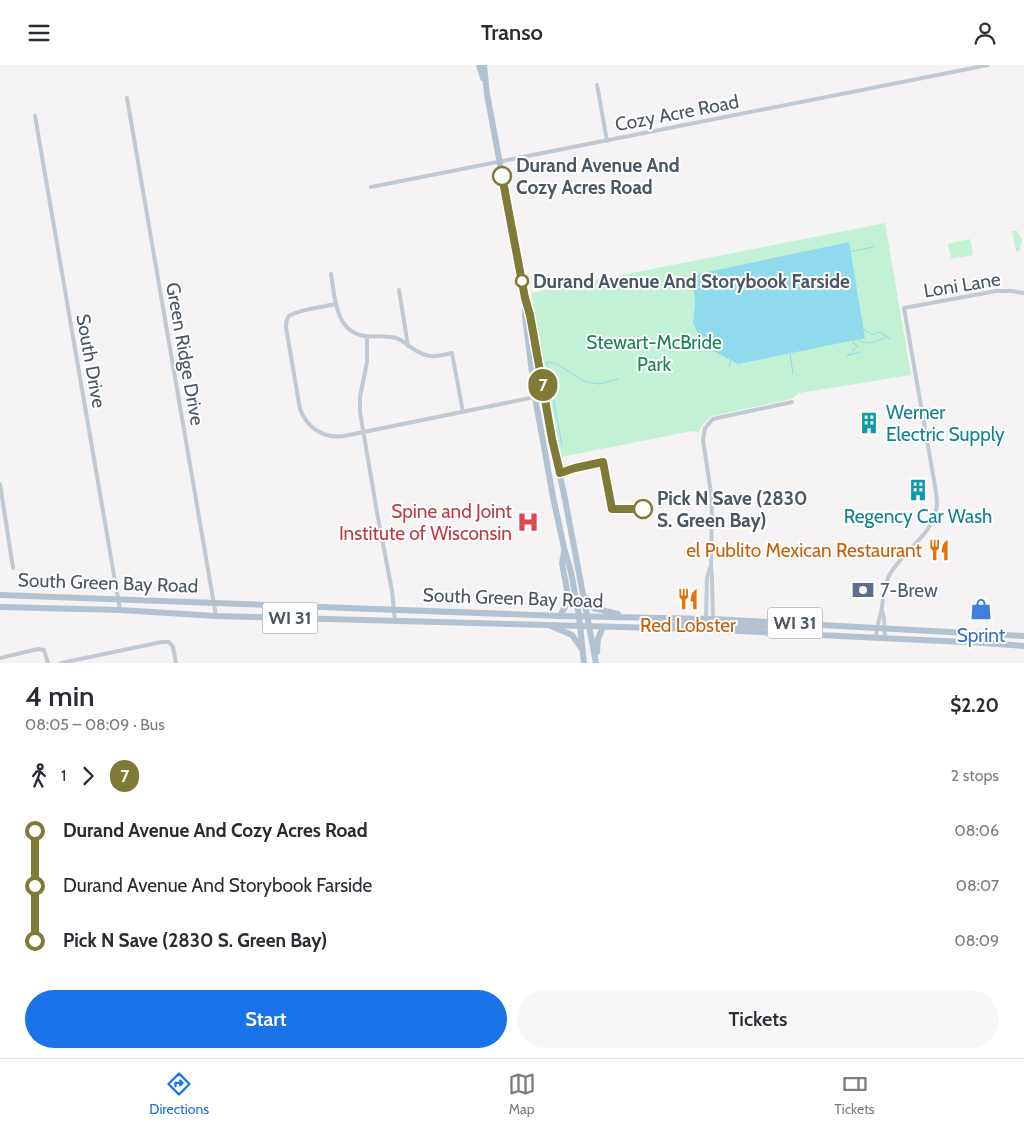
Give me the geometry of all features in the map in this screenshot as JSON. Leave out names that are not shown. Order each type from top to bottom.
[{"type":"main road","points":[[479,65],[487,94],[596,662]]},
{"type":"main road","points":[[484,65],[487,94]]},
{"type":"main road","points":[[525,298],[525,316],[535,397],[553,497],[571,572],[579,616],[584,663]]},
{"type":"main road","points":[[548,467],[560,473]]},
{"type":"main road","points":[[553,497],[558,491],[566,499]]},
{"type":"main road","points":[[560,616],[566,605],[567,591],[562,563],[564,548]]},
{"type":"main road","points":[[584,594],[593,608],[634,617]]},
{"type":"main road","name":"South Green Bay Road","points":[[0,595],[588,617],[634,617],[774,634],[876,638]]},
{"type":"main road","name":"South Green Bay Road","points":[[0,607],[216,616],[603,627],[651,628],[789,623],[876,629]]},
{"type":"main road","points":[[548,625],[572,635],[582,649]]},
{"type":"main road","points":[[596,662],[598,639],[603,627]]},
{"type":"main road","points":[[774,634],[798,628],[870,631],[876,629],[885,633],[944,641],[1024,646]]},
{"type":"main road","points":[[876,638],[885,633],[935,634],[955,632],[1024,638]]},
{"type":"main road","points":[[944,641],[957,636],[996,637],[1005,635]]},
{"type":"main road","points":[[996,644],[1012,639],[1024,638]]},
{"type":"street","name":"Cozy Acre Road","points":[[370,187],[988,65]]},
{"type":"street","points":[[597,85],[607,141]]},
{"type":"street","name":"Green Ridge Drive","points":[[127,98],[216,616]]},
{"type":"street","name":"South Drive","points":[[35,116],[120,611]]},
{"type":"street","points":[[331,273],[340,317],[354,333],[368,336],[393,337],[428,356],[433,357],[452,353],[463,412]]},
{"type":"street","points":[[399,290],[408,346]]},
{"type":"street","name":"Loni Lane","points":[[882,609],[883,594],[890,574],[929,527],[937,507],[923,412],[904,308],[996,291],[1024,293]]},
{"type":"street","points":[[336,304],[295,313],[289,316],[286,322],[300,409],[306,421],[315,430],[327,436],[340,437],[535,397]]},
{"type":"street","points":[[368,336],[367,361],[360,404],[363,432],[392,591],[395,621]]},
{"type":"street","points":[[709,625],[712,577],[712,500],[703,440],[705,428],[713,419],[792,402]]},
{"type":"street","points":[[0,484],[12,568]]},
{"type":"street","points":[[876,638],[876,629],[882,609]]},
{"type":"street","points":[[882,609],[885,633]]},
{"type":"street","points":[[61,663],[162,642],[169,642],[173,647],[176,663]]},
{"type":"street","points":[[0,658],[38,649],[44,650],[48,663]]},
{"type":"green space","name":"Stewart-McBride Park","points":[[885,223],[911,375],[799,393],[791,399],[712,416],[704,423],[699,432],[692,431],[561,457],[531,293]]},
{"type":"green space","points":[[1012,231],[1017,231],[1022,240],[1018,252],[1016,251]]},
{"type":"green space","points":[[969,239],[973,255],[951,259],[948,244]]},
{"type":"water","points":[[849,242],[865,338],[738,364],[703,345],[693,323],[695,303],[693,275]]},
{"type":"waterway","points":[[849,252],[873,247]]},
{"type":"waterway","points":[[864,330],[874,335],[877,332],[881,333],[890,339]]},
{"type":"waterway","points":[[858,339],[868,343],[887,337]]},
{"type":"waterway","points":[[853,341],[858,346],[847,356],[860,352]]},
{"type":"waterway","points":[[790,353],[793,374]]},
{"type":"waterway","points":[[729,367],[731,360]]},
{"type":"waterway","points":[[562,446],[547,362],[555,363],[584,381],[592,383],[599,384],[618,379]]},
{"type":"bus line","name":"7","points":[[502,176],[560,473],[603,462],[612,509],[643,509]]},
{"type":"place","name":"Durand Avenue And Cozy Acres Road","points":[[502,176]]},
{"type":"place","name":"Durand Avenue And Storybook Farside","points":[[522,281]]},
{"type":"place","name":"Werner Electric Supply","points":[[869,423]]},
{"type":"place","name":"Regency Car Wash","points":[[918,490]]},
{"type":"place","name":"Pick N Save (2830 S. Green Bay)","points":[[643,509]]},
{"type":"place","name":"Spine and Joint Institute of Wisconsin","points":[[528,522]]},
{"type":"place","name":"el Publito Mexican Restaurant","points":[[939,550]]},
{"type":"place","name":"7-Brew","points":[[863,590]]},
{"type":"place","name":"Red Lobster","points":[[688,599]]},
{"type":"place","name":"Sprint","points":[[981,609]]}]
